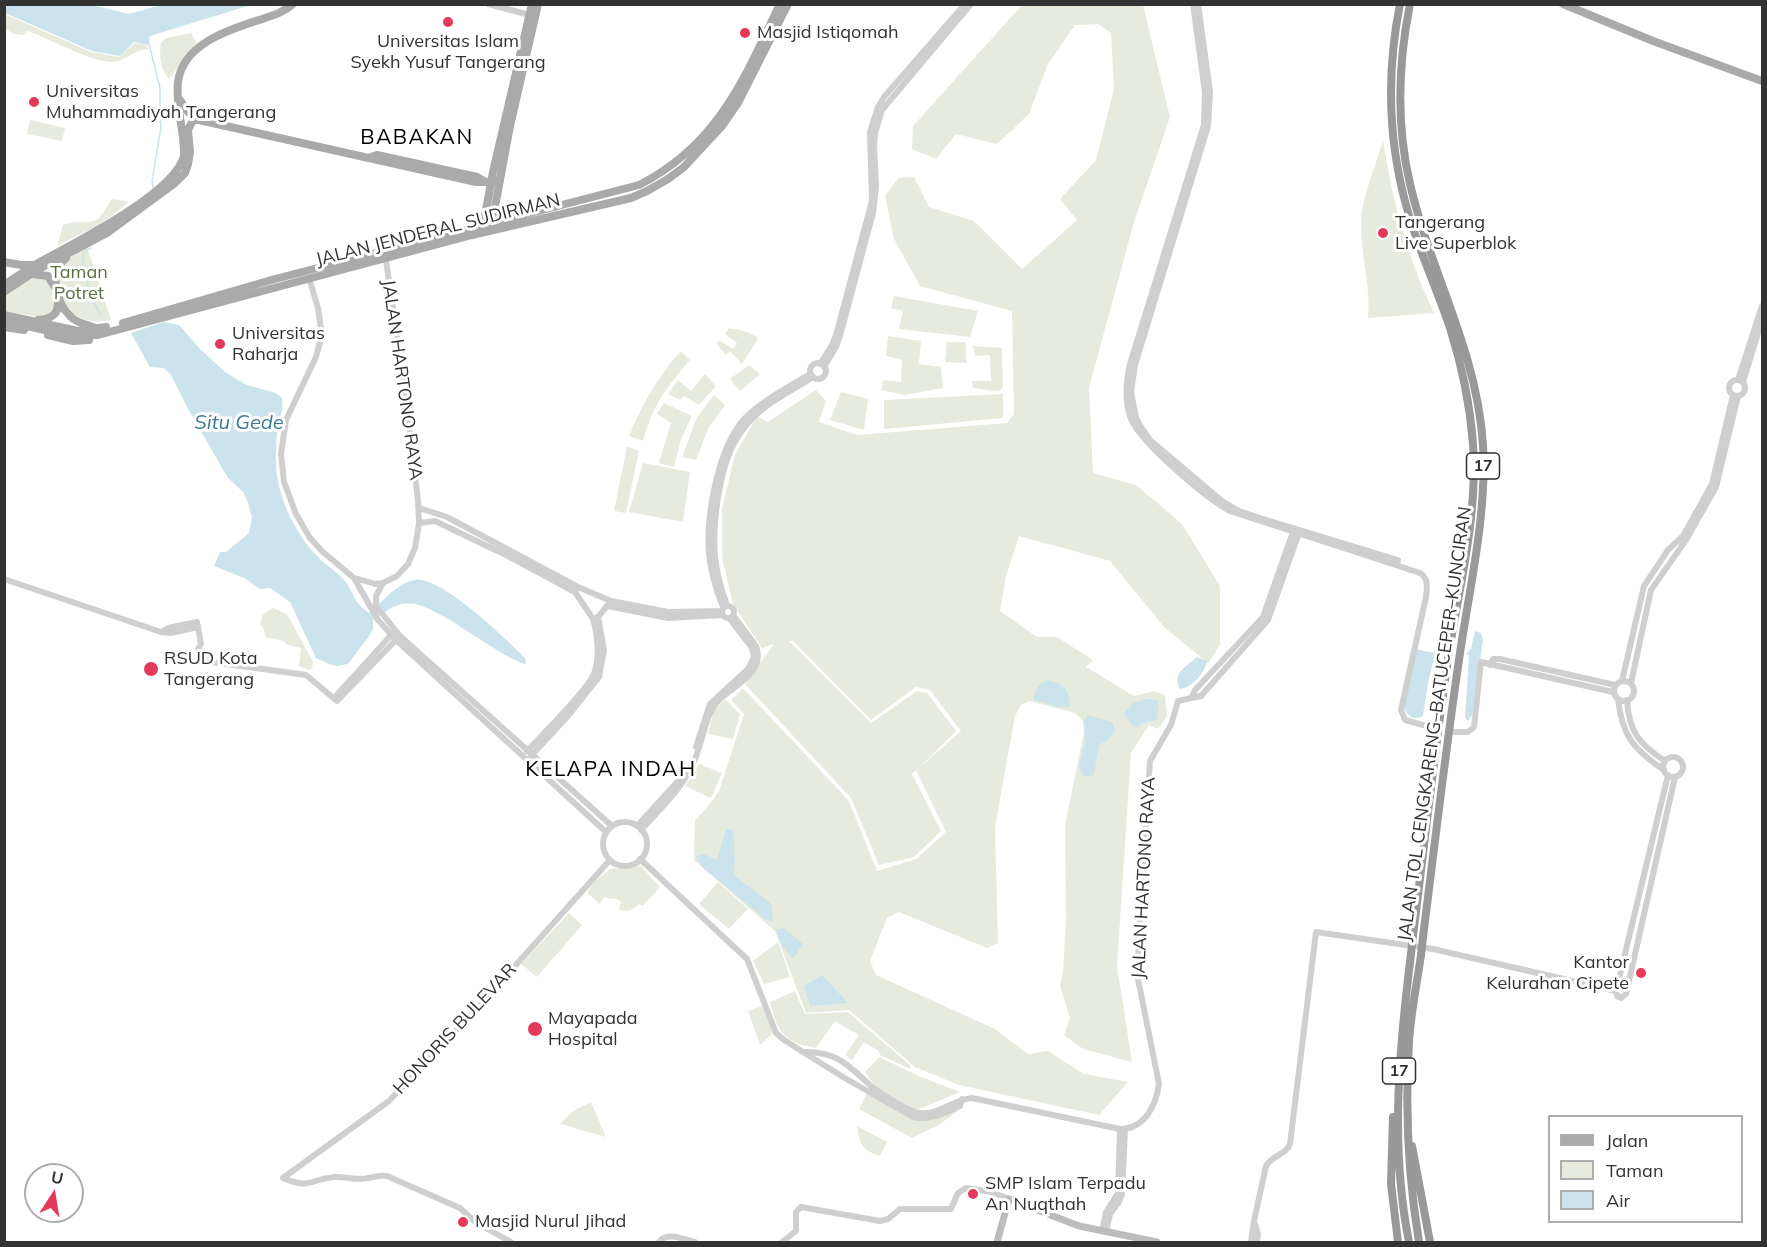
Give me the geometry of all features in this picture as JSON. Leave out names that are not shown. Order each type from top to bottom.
[{"type":"highway","name":"JALAN TOL CENGKARENG–BATUCEPER–KUNCIRAN","points":[[1400,4],[1391,64],[1390,98],[1395,154],[1408,213],[1461,365],[1469,406],[1474,465],[1469,533],[1449,652],[1413,935],[1399,1066],[1397,1117],[1400,1189],[1408,1242]]},
{"type":"highway","name":"JALAN TOL CENGKARENG–BATUCEPER–KUNCIRAN","points":[[1410,4],[1400,65],[1399,98],[1404,153],[1418,212],[1470,364],[1479,405],[1483,455],[1478,535],[1409,1039],[1407,1114],[1410,1188],[1419,1242]]},
{"type":"highway","points":[[1398,1242],[1391,1184],[1391,1145],[1394,1091],[1399,1066]]},
{"type":"highway","points":[[1407,1114],[1430,1242]]},
{"type":"main road","points":[[4,285],[39,263],[100,234],[172,177],[180,166],[184,152],[178,97],[178,79],[181,70],[197,49],[208,40],[278,14],[293,4]]},
{"type":"main road","points":[[483,226],[487,182],[532,4]]},
{"type":"main road","points":[[492,223],[516,96],[538,4]]},
{"type":"main road","name":"JALAN JENDERAL SUDIRMAN","points":[[4,321],[75,335],[98,335],[309,278],[492,223],[628,190],[650,180],[695,146],[727,108],[745,77],[780,4]]},
{"type":"main road","name":"JALAN JENDERAL SUDIRMAN","points":[[4,315],[78,331],[99,329],[275,279],[631,198],[668,179],[696,155],[722,126],[738,103],[788,4]]},
{"type":"main road","points":[[1563,4],[1653,41],[1762,81]]},
{"type":"main road","points":[[1576,4],[1762,75]]},
{"type":"main road","points":[[178,97],[188,112],[199,120]]},
{"type":"main road","points":[[4,292],[155,199],[183,174],[189,158],[189,126],[193,120],[371,157],[476,182],[500,180]]},
{"type":"main road","points":[[485,210],[494,210]]},
{"type":"main road","points":[[78,248],[59,264],[56,284],[70,316],[99,329]]},
{"type":"main road","points":[[4,262],[26,266],[39,263]]},
{"type":"main road","points":[[28,321],[52,318],[58,307],[51,278],[32,274]]},
{"type":"main road","points":[[4,327],[78,341],[102,337],[112,330]]},
{"type":"main road","points":[[997,1242],[1009,1199],[1068,1223],[1158,1242]]},
{"type":"street","points":[[488,4],[530,15]]},
{"type":"street","points":[[822,365],[836,334],[872,200],[870,146],[874,118],[884,97],[965,4]]},
{"type":"street","points":[[639,828],[680,779],[693,756],[710,704],[752,663],[753,651],[726,612],[716,568],[713,541],[726,457],[732,444],[750,420],[811,375],[812,367],[822,365],[836,347],[873,213],[876,194],[875,133],[882,110],[970,4]]},
{"type":"street","points":[[1196,4],[1209,92],[1208,126],[1135,354],[1131,379],[1136,418],[1150,440],[1222,501],[1239,511],[1397,563],[1420,573],[1427,580],[1401,710],[1405,720],[1434,728]]},
{"type":"street","name":"JALAN HARTONO RAYA","points":[[383,584],[397,576],[408,564],[415,548],[419,523],[406,395],[385,255]]},
{"type":"street","points":[[309,278],[319,312],[321,335],[315,357],[287,417],[281,454],[284,482],[296,514],[310,538],[354,578],[380,618],[395,635],[606,832]]},
{"type":"street","points":[[1614,689],[1622,681],[1645,583],[1668,550],[1683,536],[1712,484],[1736,395],[1745,390],[1740,381],[1762,306]]},
{"type":"street","points":[[1740,381],[1762,320]]},
{"type":"street","points":[[811,375],[822,378],[826,373],[822,365]]},
{"type":"street","points":[[1736,395],[1730,392],[1729,386],[1733,381],[1740,381]]},
{"type":"street","points":[[1665,761],[1648,750],[1633,730],[1628,716],[1627,700],[1633,694],[1634,688],[1631,683],[1652,588],[1686,540],[1716,487],[1736,395]]},
{"type":"street","points":[[419,508],[437,513],[576,589],[596,618],[598,649],[591,679],[529,753]]},
{"type":"street","points":[[435,521],[437,513]]},
{"type":"street","points":[[419,523],[435,521],[609,604],[668,618],[726,612]]},
{"type":"street","name":"JALAN HARTONO RAYA","points":[[1122,1129],[1139,1124],[1149,1114],[1160,1084],[1137,974],[1150,761],[1171,726],[1178,701],[1201,696],[1263,617],[1297,531]]},
{"type":"street","points":[[354,578],[383,584]]},
{"type":"street","points":[[4,579],[161,632],[168,628],[199,632],[201,644],[198,649],[199,661],[306,675],[335,700],[395,635]]},
{"type":"street","points":[[373,608],[376,596],[383,584]]},
{"type":"street","points":[[596,618],[609,604]]},
{"type":"street","points":[[1637,612],[1645,614]]},
{"type":"street","points":[[395,635],[612,826]]},
{"type":"street","points":[[1454,732],[1468,732],[1474,727],[1481,662],[1490,665],[1493,660],[1500,659],[1614,689]]},
{"type":"street","points":[[1622,681],[1631,683]]},
{"type":"street","points":[[1614,689],[1618,699],[1620,717],[1632,744],[1643,757],[1675,777]]},
{"type":"street","points":[[1618,699],[1627,700]]},
{"type":"street","points":[[1673,757],[1682,761],[1683,771],[1675,777],[1626,994],[1621,998],[1616,992],[1666,773],[1665,761],[1673,757]]},
{"type":"street","points":[[625,822],[639,828],[646,843],[645,852],[640,859],[625,866],[610,860],[604,850],[604,838],[612,826],[625,822]]},
{"type":"street","points":[[640,859],[743,953],[750,965],[776,1034],[871,1090],[905,1113],[924,1119],[938,1116],[960,1106],[962,1099],[983,1099],[1122,1129],[1118,1193],[1106,1212],[1104,1232]]},
{"type":"street","name":"HONORIS BULEVAR","points":[[511,1242],[475,1222],[460,1208],[387,1176],[381,1175],[365,1179],[335,1177],[306,1185],[296,1184],[282,1178],[388,1101],[480,1005],[610,860]]},
{"type":"street","points":[[1251,1242],[1268,1162],[1287,1151],[1290,1144],[1316,932],[1402,943],[1616,992]]},
{"type":"street","points":[[803,1052],[837,1058],[854,1069],[871,1090]]},
{"type":"street","points":[[782,1242],[796,1231],[796,1212],[806,1206],[880,1221],[888,1219],[900,1209],[951,1209],[958,1192],[966,1188],[991,1192],[1009,1199]]},
{"type":"street","points":[[1254,1221],[1257,1242]]},
{"type":"street","points":[[659,1242],[666,1236],[695,1242]]},
{"type":"green space","points":[[1022,5],[1143,5],[1170,117],[1134,222],[1089,388],[1093,473],[1136,485],[1182,524],[1220,586],[1220,645],[1208,663],[1165,628],[1110,561],[1019,536],[1006,576],[1000,611],[1037,637],[1057,637],[1093,660],[1086,667],[1134,696],[1154,691],[1165,695],[1167,716],[1158,729],[1149,725],[1131,753],[1117,966],[1132,1062],[1083,1049],[1064,1035],[1070,1018],[1060,986],[1066,919],[1065,826],[1084,732],[1083,721],[1075,713],[1030,701],[1021,705],[1015,716],[995,827],[998,943],[987,948],[899,912],[887,918],[870,961],[876,975],[995,1029],[1028,1054],[1048,1051],[1084,1074],[1128,1082],[1099,1115],[959,1085],[915,1067],[849,1010],[806,1013],[775,931],[694,860],[695,820],[719,791],[744,714],[731,700],[743,688],[849,801],[877,871],[916,859],[946,832],[916,770],[912,774],[941,831],[914,857],[879,865],[851,798],[745,684],[774,644],[762,648],[733,604],[722,558],[722,509],[735,455],[757,416],[768,422],[816,390],[826,401],[819,422],[857,435],[1007,423],[1014,414],[1012,311],[920,286],[894,239],[885,196],[898,178],[914,177],[929,207],[974,221],[1022,269],[1077,220],[1060,199],[1096,160],[1114,89],[1111,33],[1098,24],[1075,25],[1048,64],[1029,114],[997,144],[956,134],[936,159],[912,149],[913,126]],"holes":[[[789,641],[793,641],[871,720],[916,687],[930,690],[961,731],[918,769],[956,731],[927,693],[917,691],[871,723]]]},
{"type":"green space","points":[[5,14],[91,52],[119,57],[135,43],[146,45],[148,49],[116,61],[104,61],[83,55],[31,32],[26,31],[24,35],[14,34],[5,29]]},
{"type":"green space","points":[[191,33],[197,43],[169,79],[161,62],[161,43],[166,38]]},
{"type":"green space","points":[[30,120],[65,128],[62,141],[27,134]]},
{"type":"green space","name":"Tangerang Live Superblok","points":[[1383,140],[1402,229],[1416,272],[1434,313],[1368,318],[1369,306],[1361,225],[1366,194]]},
{"type":"green space","points":[[114,199],[129,202],[99,225],[57,246],[63,225],[95,221]]},
{"type":"green space","name":"Taman Potret","points":[[87,247],[111,320],[86,320],[76,316],[63,300],[59,277],[60,264]]},
{"type":"green space","points":[[44,276],[51,284],[54,294],[55,304],[52,314],[38,317],[5,311],[5,296],[28,277]]},
{"type":"green space","points":[[894,296],[978,311],[970,337],[899,329],[903,311],[891,308]]},
{"type":"green space","points":[[729,328],[741,330],[758,339],[742,364],[730,351],[726,355],[717,344],[719,340],[733,349],[737,343],[725,334]]},
{"type":"green space","points":[[888,336],[921,341],[919,364],[941,367],[943,388],[905,395],[881,390],[883,380],[901,382],[902,360],[886,356]]},
{"type":"green space","points":[[947,342],[966,342],[966,363],[945,362]]},
{"type":"green space","points":[[973,346],[1002,348],[1003,386],[1001,390],[973,388],[972,381],[991,381],[990,355],[975,356]]},
{"type":"green space","points":[[681,351],[690,360],[661,397],[643,441],[629,436],[651,392]]},
{"type":"green space","points":[[749,365],[760,374],[740,391],[730,379]]},
{"type":"green space","points":[[705,374],[716,386],[699,405],[684,396],[680,400],[668,394],[678,380],[691,391]]},
{"type":"green space","points":[[841,392],[868,399],[864,430],[830,420]]},
{"type":"green space","points":[[1003,394],[1003,418],[884,429],[884,400]]},
{"type":"green space","points":[[714,395],[725,405],[709,427],[696,460],[682,457],[697,417]]},
{"type":"green space","points":[[664,403],[692,416],[681,439],[674,467],[659,463],[671,423],[657,414]]},
{"type":"green space","points":[[627,446],[639,451],[626,513],[614,511]]},
{"type":"green space","points":[[643,463],[690,472],[683,522],[629,512]]},
{"type":"green space","points":[[273,608],[287,614],[313,662],[312,669],[308,670],[299,666],[301,648],[265,637],[264,629],[260,625],[263,614]]},
{"type":"green space","points":[[725,699],[740,714],[733,739],[708,734],[714,711]]},
{"type":"green space","points":[[699,764],[722,773],[711,798],[685,786]]},
{"type":"green space","points":[[641,866],[660,887],[643,906],[639,904],[629,911],[619,910],[621,902],[615,898],[604,897],[600,904],[587,893],[594,882],[610,869]]},
{"type":"green space","points":[[718,882],[748,909],[729,929],[699,904]]},
{"type":"green space","points":[[569,913],[582,925],[537,977],[521,964]]},
{"type":"green space","points":[[778,942],[790,977],[764,984],[753,961]]},
{"type":"green space","points":[[795,991],[805,1014],[848,1012],[910,1065],[910,1069],[880,1055],[879,1051],[864,1042],[852,1060],[845,1055],[859,1035],[835,1021],[816,1048],[790,1039],[779,1028],[770,1002]]},
{"type":"green space","points":[[762,1006],[773,1033],[760,1045],[748,1011]]},
{"type":"green space","points":[[879,1057],[960,1092],[917,1110],[880,1093],[865,1072]]},
{"type":"green space","points":[[867,1093],[912,1115],[958,1111],[939,1125],[912,1138],[859,1109]]},
{"type":"green space","points":[[591,1102],[606,1137],[560,1124],[573,1111]]},
{"type":"green space","points":[[857,1126],[887,1142],[880,1156],[862,1146]]},
{"type":"water","points":[[4,5],[92,5],[129,14],[161,5],[251,5],[150,36],[148,45],[134,42],[120,56],[92,51],[5,13]]},
{"type":"water","name":"Situ Gede","points":[[164,322],[179,325],[225,372],[247,385],[276,393],[282,398],[276,466],[284,502],[295,526],[309,547],[345,581],[363,609],[369,613],[407,582],[425,581],[439,587],[472,610],[525,658],[526,664],[497,650],[429,609],[414,604],[402,604],[373,620],[373,629],[348,664],[337,666],[329,664],[316,658],[290,602],[270,588],[260,589],[244,578],[214,566],[220,552],[226,552],[249,533],[252,517],[243,492],[228,478],[171,375],[164,368],[150,367],[131,333]]},
{"type":"water","points":[[1475,631],[1481,633],[1483,640],[1472,715],[1468,721],[1465,718],[1469,655],[1466,654],[1471,649]]},
{"type":"water","points":[[1439,632],[1441,632],[1442,646],[1434,659],[1423,716],[1414,718],[1407,714],[1404,708],[1415,649],[1434,653]]},
{"type":"water","points":[[1197,657],[1207,661],[1203,671],[1193,683],[1180,689],[1177,679],[1179,675],[1184,667]]},
{"type":"water","points":[[1047,680],[1065,688],[1069,696],[1070,707],[1059,707],[1034,700],[1037,688]]},
{"type":"water","points":[[1145,699],[1159,700],[1157,720],[1134,728],[1124,713],[1133,703]]},
{"type":"water","points":[[1087,715],[1112,722],[1115,730],[1109,739],[1099,745],[1094,774],[1088,777],[1082,775],[1079,767],[1085,742],[1084,722]]},
{"type":"water","points":[[726,829],[733,830],[735,861],[733,874],[772,905],[773,922],[765,919],[702,867],[696,856],[704,854],[717,860]]},
{"type":"water","points":[[784,928],[803,944],[793,959],[782,945],[775,930]]},
{"type":"water","points":[[822,975],[848,1003],[810,1006],[804,986]]},
{"type":"waterway","points":[[148,40],[160,88],[160,110]]},
{"type":"waterway","points":[[153,188],[152,181],[161,127],[160,116]]},
{"type":"waterway","points":[[91,248],[84,252],[83,267],[91,294],[101,316]]},
{"type":"place","name":"Universitas Islam Syekh Yusuf Tangerang","points":[[448,22]]},
{"type":"place","name":"Masjid Istiqomah","points":[[745,33]]},
{"type":"place","name":"Universitas Muhammadiyah Tangerang","points":[[34,102]]},
{"type":"place","name":"Tangerang Live Superblok","points":[[1383,233]]},
{"type":"place","name":"Universitas Raharja","points":[[220,344]]},
{"type":"place","name":"RSUD Kota Tangerang","points":[[151,669]]},
{"type":"place","name":"Kantor Kelurahan Cipete","points":[[1641,973]]},
{"type":"place","name":"Mayapada Hospital","points":[[535,1029]]},
{"type":"place","name":"SMP Islam Terpadu An Nuqthah","points":[[973,1194]]},
{"type":"place","name":"Masjid Nurul Jihad","points":[[463,1222]]},
{"type":"district","name":"BABAKAN","points":[[417,138]]},
{"type":"district","name":"KELAPA INDAH","points":[[611,770]]}]
